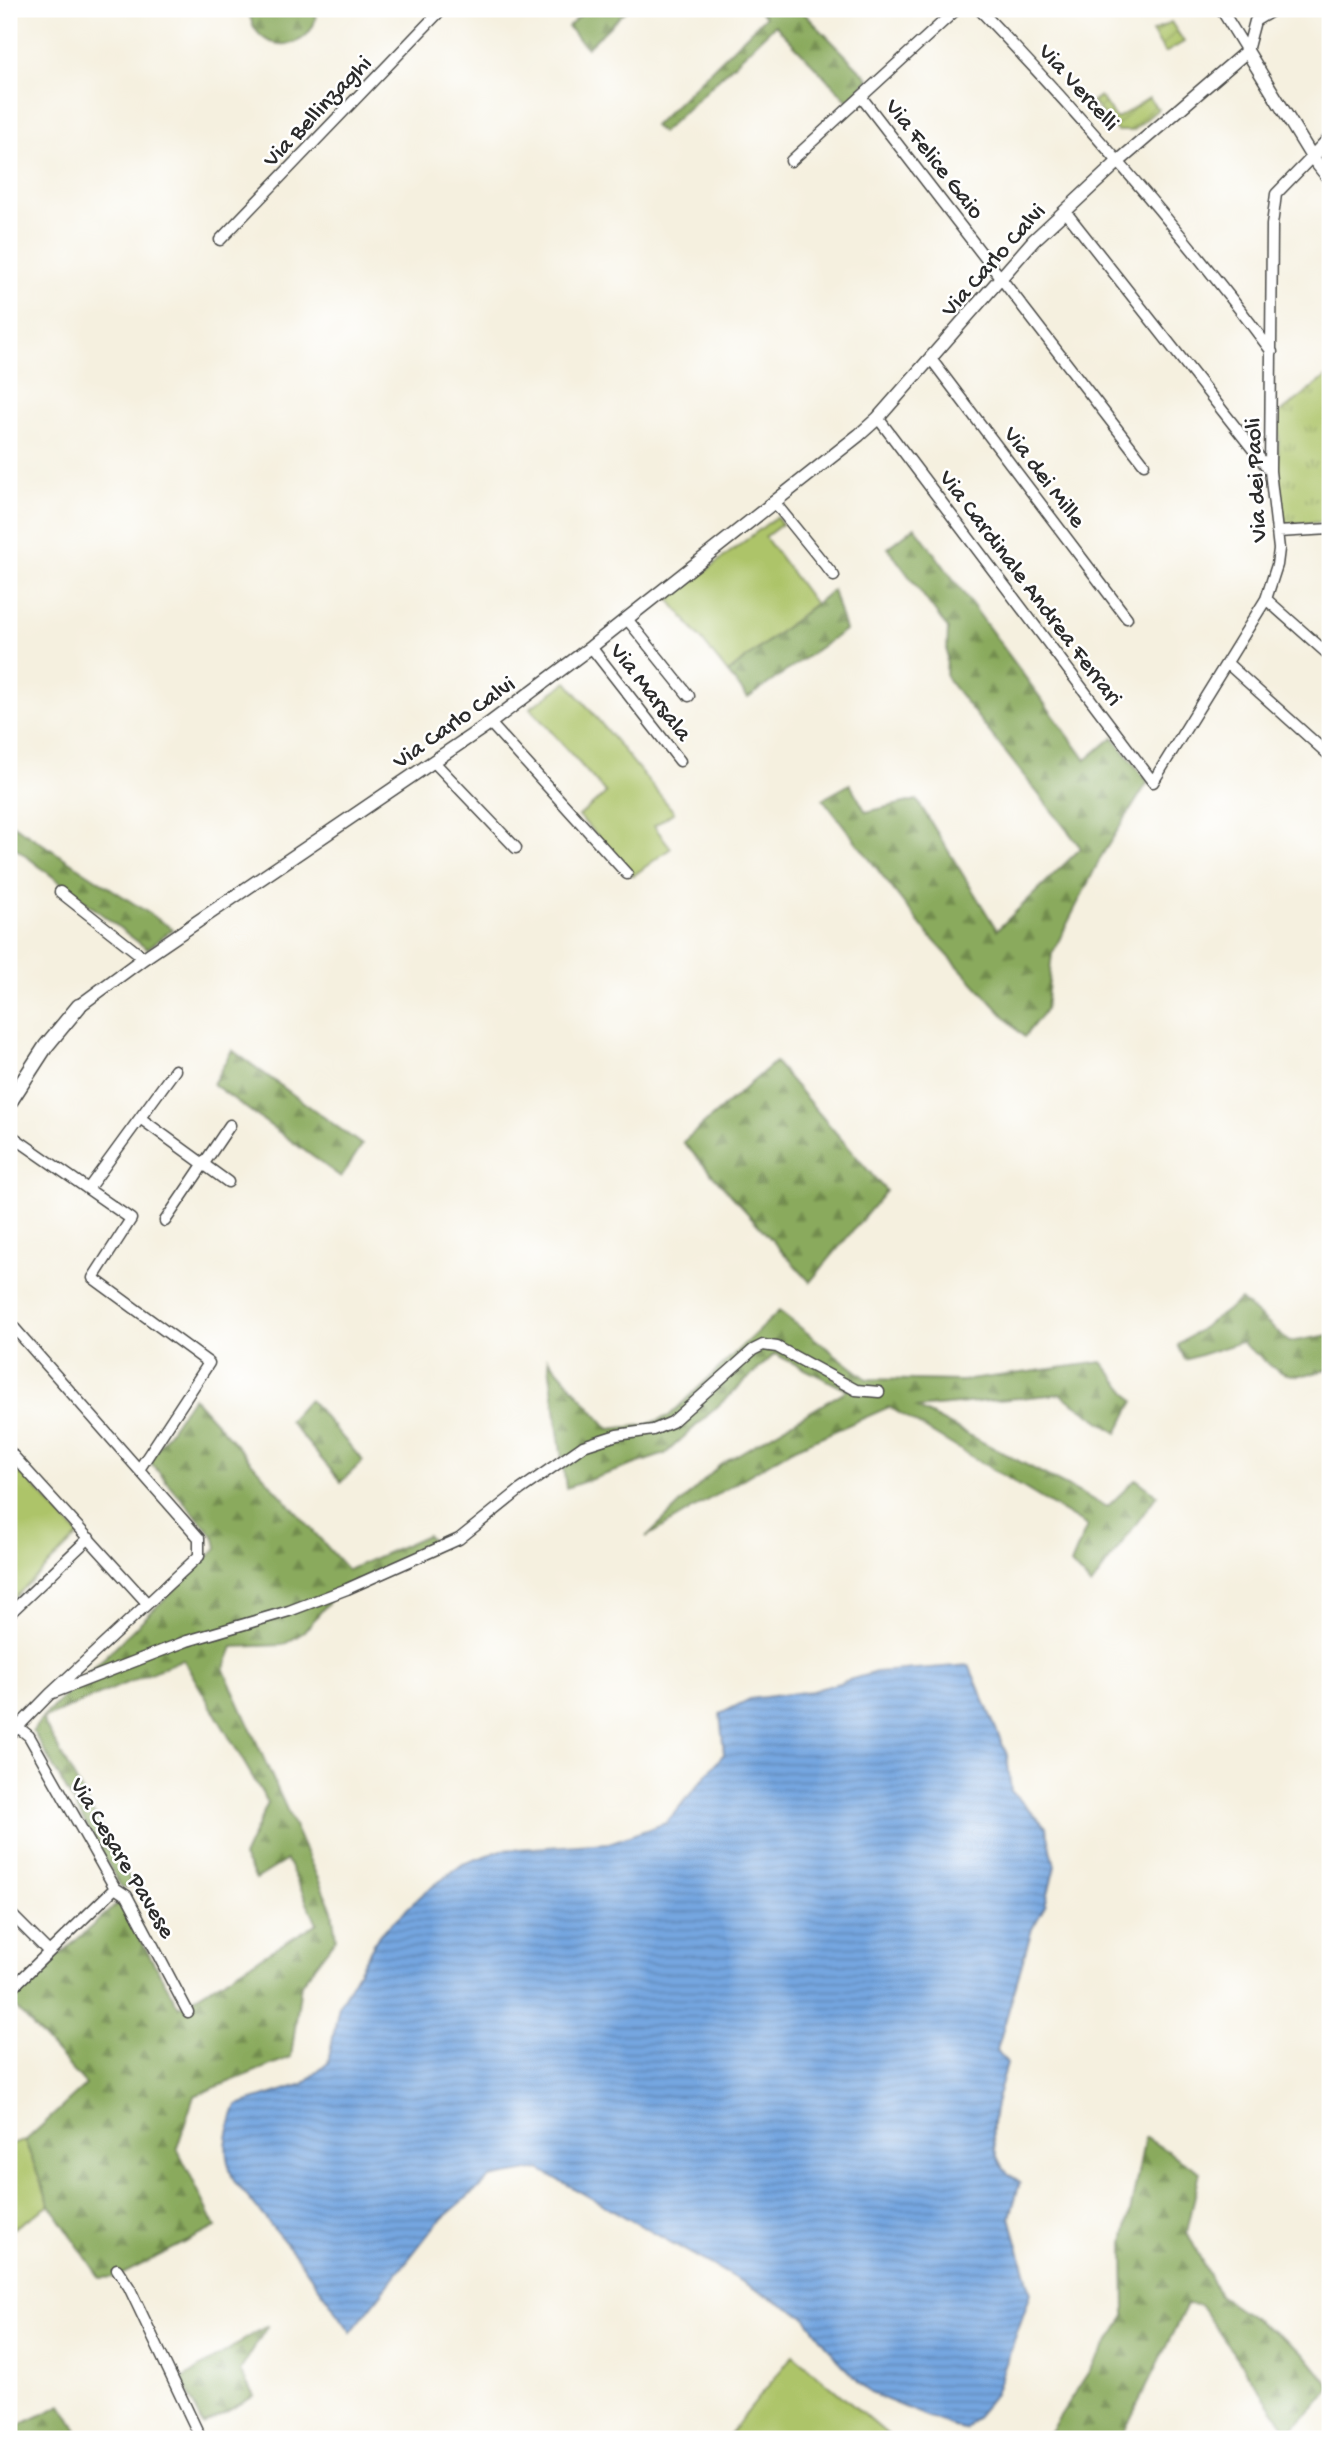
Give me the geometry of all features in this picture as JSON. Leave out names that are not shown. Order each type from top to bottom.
[{"type":"main road","points":[[9,1103],[46,1046],[79,1006]]},
{"type":"street","name":"Via Bellinzaghi","points":[[220,240],[442,9]]},
{"type":"street","points":[[791,161],[957,9]]},
{"type":"street","name":"Via Vercelli","points":[[979,9],[1070,104],[1119,161],[1272,352]]},
{"type":"street","points":[[1221,9],[1311,157],[1330,180]]},
{"type":"street","points":[[1247,51],[1255,20],[1275,9]]},
{"type":"street","name":"Via Carlo Calvi","points":[[79,1006],[144,958],[490,723],[775,503],[878,418],[1065,211],[1247,51]]},
{"type":"street","name":"Via Felice Gaio","points":[[862,98],[1144,464]]},
{"type":"street","points":[[1311,157],[1330,138]]},
{"type":"street","name":"Via dei Paoli","points":[[1153,782],[1266,599],[1277,565],[1278,532],[1270,471],[1272,225],[1276,194],[1311,157]]},
{"type":"street","points":[[1065,211],[1270,471]]},
{"type":"street","name":"Via dei Mille","points":[[931,359],[1127,618]]},
{"type":"street","name":"Via Cardinale Andrea Ferrari","points":[[878,418],[1153,782]]},
{"type":"street","points":[[775,503],[834,576]]},
{"type":"street","points":[[1278,532],[1330,529]]},
{"type":"street","points":[[1266,599],[1330,656]]},
{"type":"street","points":[[627,619],[689,696]]},
{"type":"street","name":"Via Marsala","points":[[590,647],[680,761]]},
{"type":"street","points":[[1228,664],[1330,756]]},
{"type":"street","points":[[490,723],[627,874]]},
{"type":"street","points":[[434,762],[516,848]]},
{"type":"street","points":[[60,892],[144,958]]},
{"type":"street","points":[[88,1189],[175,1070]]},
{"type":"street","points":[[140,1118],[228,1182]]},
{"type":"street","points":[[164,1221],[230,1125]]},
{"type":"street","points":[[9,1134],[131,1219],[93,1278],[209,1363],[140,1468]]},
{"type":"street","points":[[9,1322],[199,1538],[199,1556],[50,1694],[9,1736]]},
{"type":"street","points":[[50,1694],[187,1641],[289,1611],[347,1589],[459,1539],[520,1490],[583,1446],[617,1435],[653,1430],[672,1422],[753,1350],[763,1345],[777,1347],[856,1390],[879,1392]]},
{"type":"street","points":[[9,1451],[147,1603]]},
{"type":"street","points":[[9,1614],[89,1538]]},
{"type":"street","name":"Via Cesare Pavese","points":[[9,1720],[29,1737],[115,1888],[127,1896],[188,2011]]},
{"type":"street","points":[[9,1991],[115,1888]]},
{"type":"street","points":[[9,1912],[48,1951]]},
{"type":"street","points":[[117,2269],[129,2287],[201,2439]]},
{"type":"green space","points":[[249,9],[316,9],[314,24],[307,35],[296,42],[284,44],[261,36],[253,25]]},
{"type":"green space","points":[[587,9],[628,9],[587,48],[568,27]]},
{"type":"green space","points":[[758,9],[800,9],[869,79],[848,101],[775,25],[662,133],[654,126],[765,17]]},
{"type":"green space","points":[[1171,22],[1184,42],[1165,53],[1152,32]]},
{"type":"green space","points":[[1100,96],[1116,119],[1149,98],[1158,109],[1132,131],[1117,131],[1092,102]]},
{"type":"green space","points":[[1330,374],[1330,522],[1284,524],[1278,471],[1279,414]]},
{"type":"green space","points":[[776,517],[782,524],[765,537],[815,604],[728,673],[669,599]]},
{"type":"green space","points":[[915,527],[1086,760],[1113,737],[1148,782],[1102,855],[1052,954],[1046,1009],[1024,1037],[927,933],[823,799],[850,784],[866,812],[917,800],[997,930],[1081,848],[946,677],[948,629],[888,548]]},
{"type":"green space","points":[[833,590],[845,630],[748,698],[728,673]]},
{"type":"green space","points":[[567,682],[674,812],[654,826],[671,848],[633,876],[579,816],[606,793],[530,708]]},
{"type":"green space","points":[[9,822],[173,929],[147,949],[9,843]]},
{"type":"green space","points":[[232,1050],[362,1145],[341,1177],[213,1084]]},
{"type":"green space","points":[[775,1062],[886,1191],[810,1282],[683,1142]]},
{"type":"green space","points":[[1241,1300],[1289,1342],[1330,1335],[1330,1369],[1290,1375],[1273,1367],[1241,1342],[1185,1360],[1178,1345]]},
{"type":"green space","points":[[779,1311],[867,1379],[962,1381],[1102,1362],[1134,1401],[1117,1433],[1060,1394],[917,1408],[1107,1507],[1136,1479],[1157,1495],[1091,1586],[1071,1564],[1087,1526],[889,1407],[791,1450],[646,1537],[720,1465],[847,1390],[775,1354],[665,1454],[566,1488],[548,1359],[609,1429],[646,1425],[669,1416]]},
{"type":"green space","points":[[193,1397],[348,1570],[427,1535],[441,1547],[332,1598],[304,1632],[283,1645],[233,1647],[224,1670],[332,1910],[336,1938],[301,1984],[291,2057],[194,2096],[177,2148],[216,2227],[117,2277],[100,2278],[50,2205],[25,2141],[86,2085],[9,2000],[119,1902],[179,2007],[317,1923],[287,1860],[256,1879],[243,1857],[268,1803],[183,1659],[42,1719],[133,1885],[124,1888],[120,1885],[33,1731],[42,1718],[217,1548],[215,1538],[149,1461]]},
{"type":"green space","points":[[309,1399],[363,1461],[341,1482],[289,1421]]},
{"type":"green space","points":[[19,1470],[79,1535],[9,1603],[9,1479]]},
{"type":"green space","points":[[1145,2137],[1200,2172],[1187,2232],[1219,2295],[1304,2353],[1330,2385],[1330,2390],[1289,2433],[1200,2305],[1187,2304],[1119,2439],[1045,2439],[1125,2316],[1124,2243]]},
{"type":"green space","points":[[25,2141],[50,2205],[9,2231],[9,2145]]},
{"type":"green space","points":[[268,2325],[240,2371],[254,2396],[203,2425],[182,2379]]},
{"type":"green space","points":[[793,2355],[893,2439],[726,2439]]},
{"type":"green space","points":[[62,2405],[82,2439],[9,2439],[9,2430]]},
{"type":"water","points":[[969,1665],[1007,1755],[1011,1791],[1046,1827],[1055,1866],[1045,1906],[1032,1929],[997,2050],[1007,2064],[996,2103],[993,2143],[1003,2168],[1020,2182],[1010,2217],[1031,2293],[995,2394],[965,2430],[870,2393],[841,2364],[805,2317],[539,2169],[490,2178],[437,2223],[351,2332],[295,2254],[234,2181],[226,2151],[230,2124],[237,2105],[303,2084],[328,2063],[339,2005],[379,1935],[424,1893],[463,1864],[502,1850],[609,1843],[666,1823],[724,1754],[720,1714],[750,1699],[812,1691],[876,1672]]}]
